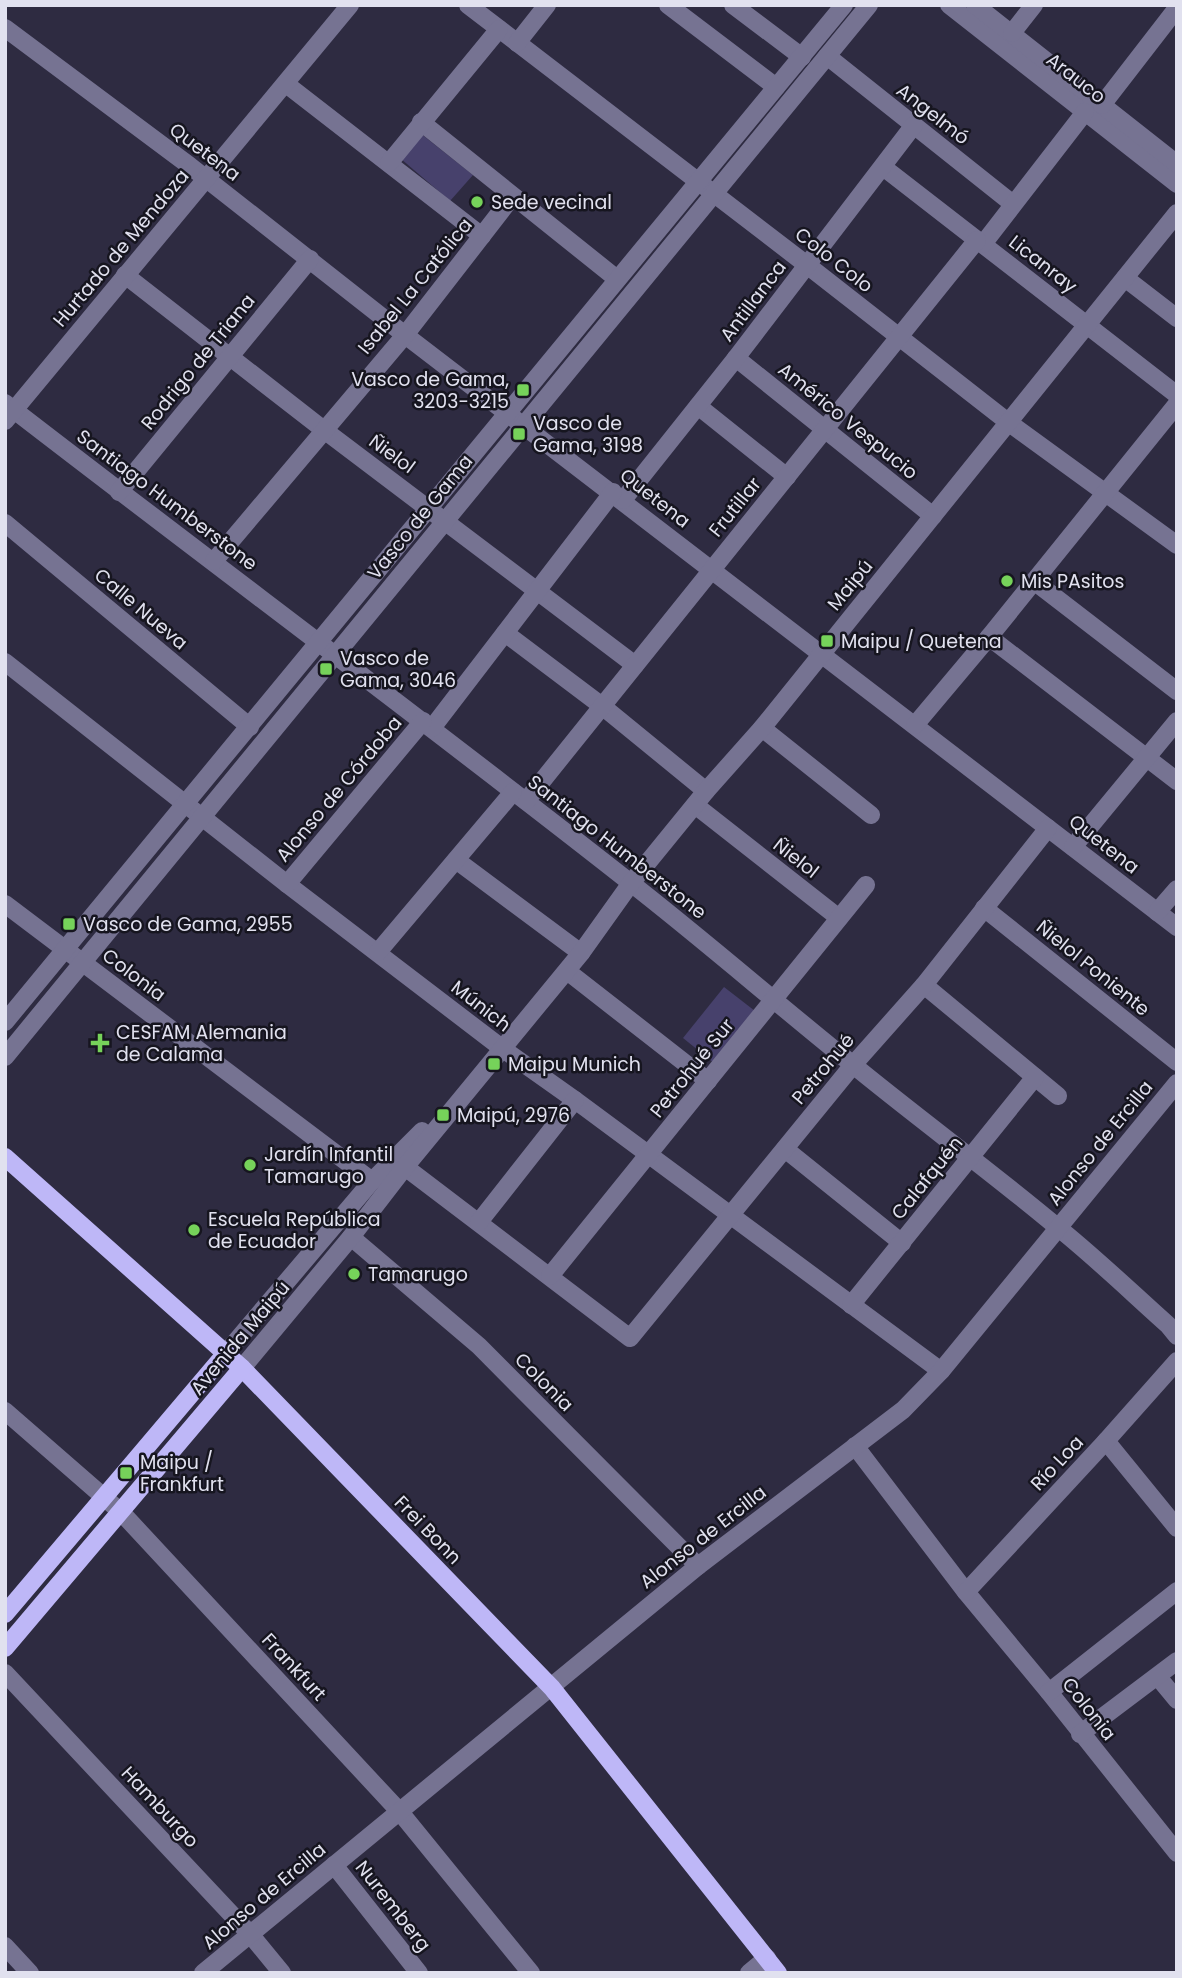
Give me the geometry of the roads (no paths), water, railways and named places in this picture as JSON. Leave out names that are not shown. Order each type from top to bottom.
[{"type":"main road","name":"Frei Bonn","points":[[5,1157],[242,1368],[552,1688],[772,1966]]},
{"type":"main road","name":"Avenida Maipú","points":[[5,1614],[226,1353]]},
{"type":"main road","name":"Avenida Maipú","points":[[5,1648],[242,1368]]},
{"type":"street","name":"Hurtado de Mendoza","points":[[8,411],[207,179],[350,5]]},
{"type":"street","name":"Colo Colo","points":[[468,5],[1008,422],[1177,545]]},
{"type":"street","points":[[517,43],[547,5]]},
{"type":"street","points":[[668,5],[776,87]]},
{"type":"street","points":[[733,5],[802,57]]},
{"type":"street","name":"Vasco de Gama","points":[[5,1023],[844,5]]},
{"type":"street","name":"Vasco de Gama","points":[[5,1057],[869,5]]},
{"type":"street","name":"Arauco","points":[[949,5],[1093,108],[1177,164]]},
{"type":"street","name":"Arauco","points":[[975,5],[1012,33],[1177,184]]},
{"type":"street","points":[[1012,33],[1034,5]]},
{"type":"street","name":"Frutillar","points":[[378,951],[456,860],[520,797],[602,706],[898,338],[1177,8]]},
{"type":"street","name":"Quetena","points":[[5,27],[310,258],[405,335],[525,424],[1177,927]]},
{"type":"street","points":[[388,163],[499,29]]},
{"type":"street","name":"Angelmó","points":[[827,56],[1013,204]]},
{"type":"street","points":[[286,85],[482,236]]},
{"type":"street","points":[[421,122],[617,279]]},
{"type":"street","name":"Antillanca","points":[[427,725],[618,496],[698,405],[914,125]]},
{"type":"street","name":"Licanray","points":[[883,167],[1177,395]]},
{"type":"street","name":"Isabel La Católica","points":[[214,561],[405,335],[512,197]]},
{"type":"street","name":"Maipú","points":[[503,1049],[581,953],[631,883],[762,728],[1177,213]]},
{"type":"street","name":"Rodrigo de Triana","points":[[118,492],[310,258]]},
{"type":"street","name":"Ñielol","points":[[125,275],[324,430],[635,665]]},
{"type":"street","points":[[1125,278],[1177,318]]},
{"type":"street","name":"Américo Vespucio","points":[[736,358],[933,516]]},
{"type":"street","points":[[915,725],[1177,404]]},
{"type":"street","points":[[698,405],[787,477]]},
{"type":"street","name":"Santiago Humberstone","points":[[8,411],[214,561],[631,883],[853,1065],[1058,1227],[1177,1336]]},
{"type":"street","name":"Calle Nueva","points":[[5,523],[250,727]]},
{"type":"street","points":[[1034,580],[1177,691]]},
{"type":"street","name":"Ñielol","points":[[505,633],[602,706],[701,798],[839,918]]},
{"type":"street","points":[[989,637],[1177,781]]},
{"type":"street","name":"Múnich","points":[[5,662],[287,884],[503,1049],[941,1371]]},
{"type":"street","points":[[1073,848],[1177,721]]},
{"type":"street","name":"Alonso de Córdoba","points":[[287,884],[427,725]]},
{"type":"street","points":[[762,728],[871,815]]},
{"type":"street","name":"Petrohué","points":[[550,1276],[631,1338],[853,1065],[924,985],[1048,828]]},
{"type":"street","points":[[456,860],[581,953]]},
{"type":"street","name":"Petrohué Sur","points":[[550,1276],[866,885]]},
{"type":"street","points":[[1157,912],[1177,889]]},
{"type":"street","name":"Colonia","points":[[5,904],[372,1181]]},
{"type":"street","name":"Ñielol Poniente","points":[[984,908],[1177,1062]]},
{"type":"street","points":[[567,971],[708,1082]]},
{"type":"street","points":[[924,985],[1058,1096]]},
{"type":"street","name":"Avenida Maipú","points":[[242,1368],[503,1049]]},
{"type":"street","name":"Avenida Maipú","points":[[226,1353],[372,1181],[503,1049]]},
{"type":"street","name":"Calafquén","points":[[851,1305],[1035,1077]]},
{"type":"street","name":"Alonso de Ercilla","points":[[203,1973],[698,1566],[903,1410],[941,1371],[1177,1083]]},
{"type":"street","points":[[479,1222],[575,1100]]},
{"type":"street","points":[[785,1149],[902,1243]]},
{"type":"street","points":[[405,1167],[550,1276]]},
{"type":"street","name":"Colonia","points":[[351,1237],[479,1346],[698,1566]]},
{"type":"street","name":"Río Loa","points":[[966,1592],[1177,1361]]},
{"type":"street","name":"Frankfurt","points":[[5,1411],[121,1512],[400,1812],[531,1973]]},
{"type":"street","points":[[1106,1441],[1177,1528]]},
{"type":"street","name":"Colonia","points":[[855,1446],[966,1592],[1177,1853]]},
{"type":"street","points":[[1049,1692],[1177,1591]]},
{"type":"street","points":[[1080,1734],[1177,1661]]},
{"type":"street","name":"Hamburgo","points":[[5,1673],[250,1934],[282,1973]]},
{"type":"street","points":[[1158,1677],[1177,1700]]},
{"type":"street","name":"Nuremberg","points":[[334,1865],[419,1973]]},
{"type":"street","points":[[5,1946],[30,1973]]},
{"type":"street","points":[[749,1973],[772,1966]]},
{"type":"place","name":"Sede vecinal","points":[[477,202]]},
{"type":"place","name":"Vasco de Gama, 3203-3215","points":[[523,390]]},
{"type":"place","name":"Vasco de Gama, 3198","points":[[519,434]]},
{"type":"place","name":"Mis PAsitos","points":[[1007,581]]},
{"type":"place","name":"Maipu / Quetena","points":[[827,641]]},
{"type":"place","name":"Vasco de Gama, 3046","points":[[326,669]]},
{"type":"place","name":"Vasco de Gama, 2955","points":[[69,924]]},
{"type":"place","name":"CESFAM Alemania de Calama","points":[[100,1043]]},
{"type":"place","name":"Maipu Munich","points":[[494,1064]]},
{"type":"place","name":"Maipú, 2976","points":[[443,1115]]},
{"type":"place","name":"Jardín Infantil Tamarugo","points":[[250,1165]]},
{"type":"place","name":"Escuela República de Ecuador","points":[[194,1230]]},
{"type":"place","name":"Tamarugo","points":[[354,1274]]},
{"type":"place","name":"Maipu / Frankfurt","points":[[126,1473]]}]
